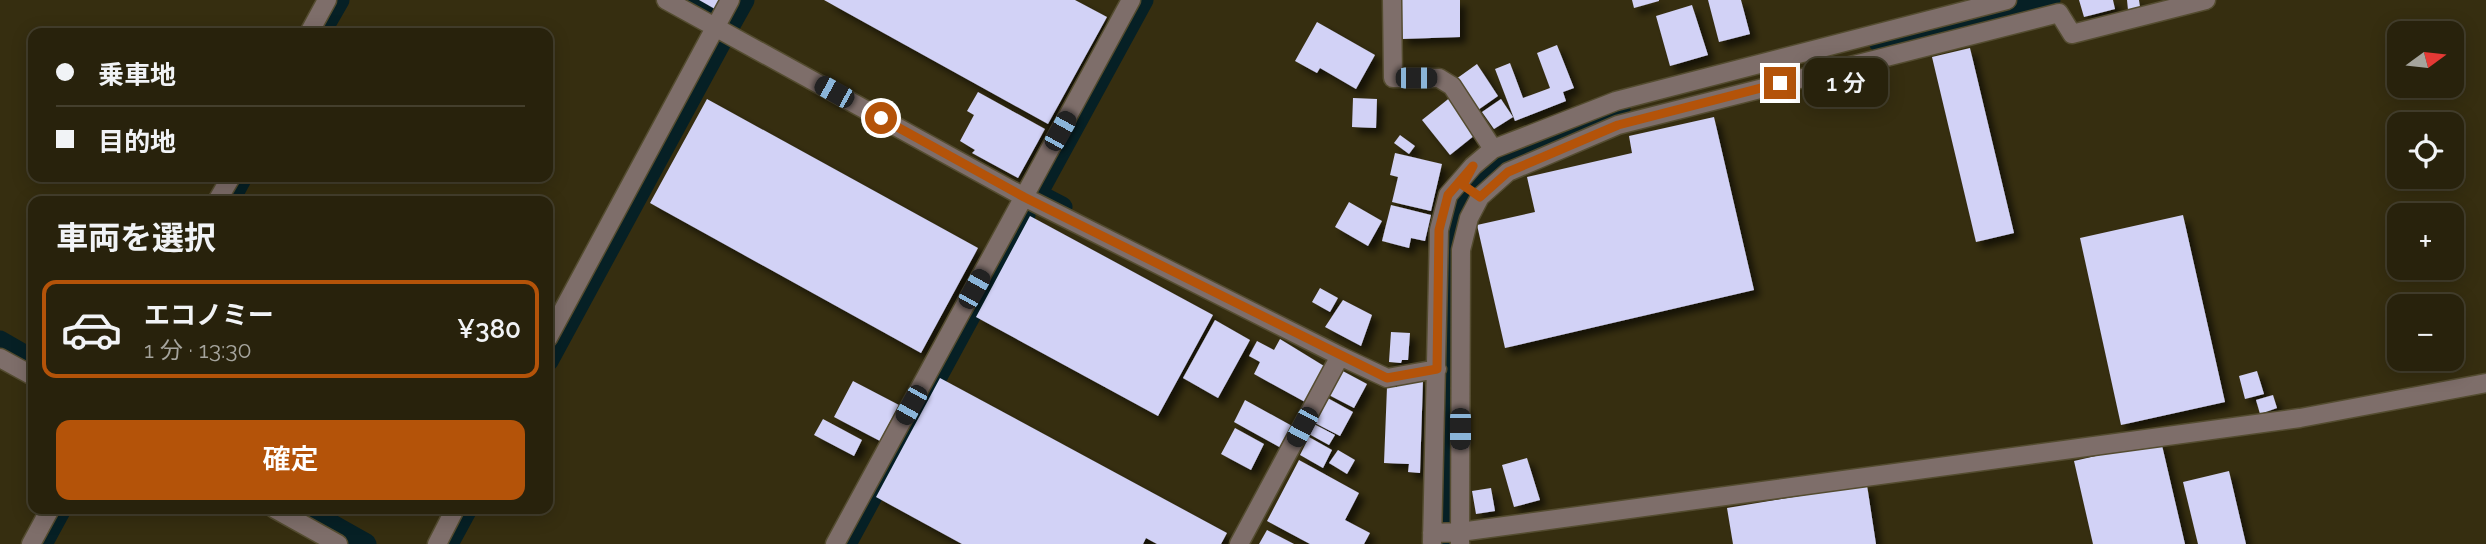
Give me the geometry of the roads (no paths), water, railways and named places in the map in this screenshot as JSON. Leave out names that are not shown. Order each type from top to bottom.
[{"type":"street","points":[[312,28],[327,0]]},
{"type":"street","points":[[666,0],[1024,197],[1340,356],[1387,378],[1437,369]]},
{"type":"street","points":[[553,329],[730,0]]},
{"type":"street","points":[[835,544],[1131,0]]},
{"type":"street","points":[[1392,0],[1393,78],[1439,78],[1452,86],[1493,149]]},
{"type":"street","points":[[2007,0],[1616,101],[1493,149],[1473,166],[1448,195],[1439,230],[1432,538],[1460,538],[2300,418],[2486,383]]},
{"type":"street","points":[[1473,192],[1508,172],[1618,125],[2021,9],[2059,13],[2072,34],[2206,0]]},
{"type":"street","points":[[1460,538],[1461,250],[1473,192],[1473,166]]},
{"type":"street","points":[[1239,544],[1340,356]]},
{"type":"street","points":[[0,358],[28,373]]},
{"type":"street","points":[[31,544],[47,514]]},
{"type":"street","points":[[284,514],[338,544]]},
{"type":"street","points":[[436,544],[452,514]]},
{"type":"waterway","points":[[323,28],[339,0]]},
{"type":"waterway","points":[[685,0],[708,13]]},
{"type":"waterway","points":[[730,25],[744,0]]},
{"type":"waterway","points":[[1062,207],[1037,194],[1143,0]]},
{"type":"waterway","points":[[1879,42],[2050,0]]},
{"type":"waterway","points":[[553,352],[721,42]]},
{"type":"waterway","points":[[1448,544],[1446,248],[1457,212],[1469,190],[1495,163],[1620,108]]},
{"type":"waterway","points":[[232,196],[239,182]]},
{"type":"waterway","points":[[846,544],[1025,215]]},
{"type":"waterway","points":[[0,341],[28,357]]},
{"type":"waterway","points":[[42,544],[58,514]]},
{"type":"waterway","points":[[313,514],[366,544]]},
{"type":"waterway","points":[[448,544],[464,514]]}]
